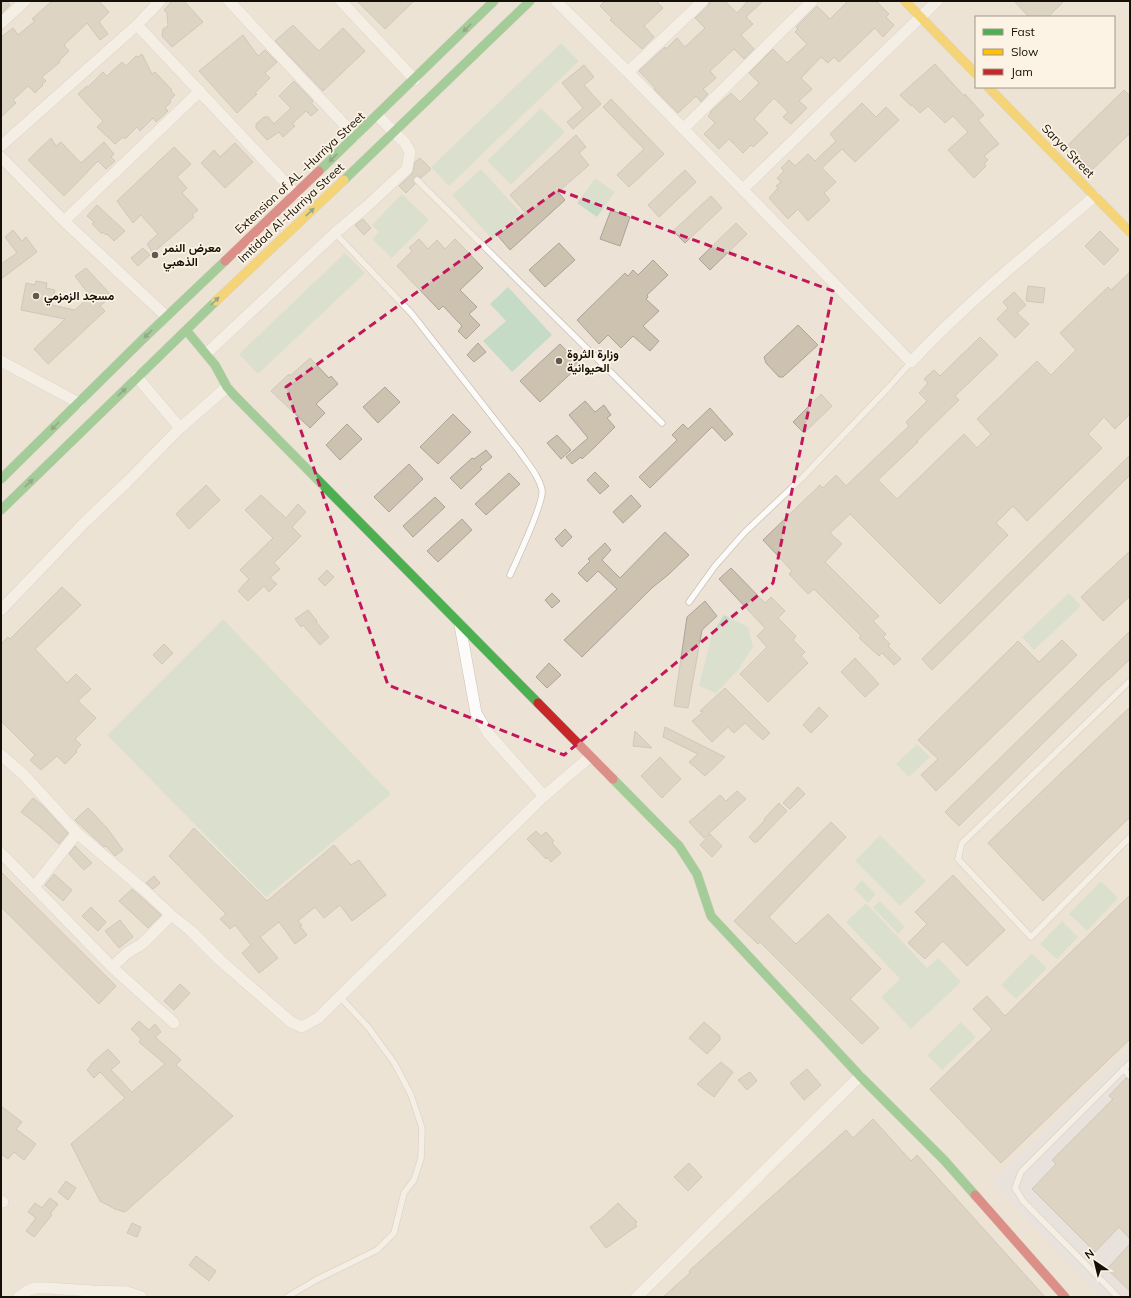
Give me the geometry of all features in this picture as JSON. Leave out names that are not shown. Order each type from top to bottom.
[{"type":"street","points":[[1,23],[25,1]]},
{"type":"street","points":[[1,146],[137,25],[160,1]]},
{"type":"street","points":[[229,1],[355,136]]},
{"type":"street","points":[[341,1],[415,80]]},
{"type":"street","name":"Extension of AL -Hurriya Street","points":[[1,479],[166,316],[296,194],[355,136],[378,116],[494,1]]},
{"type":"street","name":"Imtidad Al-Hurriya Street","points":[[1,510],[186,330],[395,132],[530,1]]},
{"type":"street","points":[[556,1],[628,72],[911,362],[976,298],[1095,196]]},
{"type":"street","points":[[628,72],[703,1]]},
{"type":"street","points":[[683,129],[812,1]]},
{"type":"street","points":[[905,1],[975,73]]},
{"type":"street","points":[[743,189],[937,1]]},
{"type":"street","points":[[137,25],[296,194]]},
{"type":"street","name":"Sarya Street","points":[[989,88],[1130,232]]},
{"type":"street","points":[[64,221],[200,91]]},
{"type":"street","points":[[207,353],[335,233],[407,169],[410,152],[406,143],[378,116]]},
{"type":"street","points":[[1,157],[64,221],[166,316]]},
{"type":"street","points":[[186,330],[216,365],[227,388],[679,846],[697,874],[711,916],[860,1076],[944,1160],[1065,1297]]},
{"type":"street","points":[[1,361],[78,403]]},
{"type":"street","points":[[138,377],[180,428]]},
{"type":"street","points":[[3,604],[180,428],[227,388]]},
{"type":"street","points":[[460,625],[476,713],[488,733],[544,796]]},
{"type":"street","points":[[1,755],[24,775],[77,833],[190,930],[221,961],[291,1022],[302,1027],[318,1018],[544,796],[590,756]]},
{"type":"street","points":[[34,887],[77,833]]},
{"type":"street","points":[[1,854],[112,967],[174,1023]]},
{"type":"street","points":[[112,967],[127,953],[142,944],[171,915]]},
{"type":"street","points":[[637,1297],[860,1076]]},
{"type":"street","points":[[19,1297],[27,1291],[35,1288],[47,1288],[127,1292],[141,1297]]},
{"type":"lane","points":[[417,180],[662,423]]},
{"type":"lane","points":[[335,233],[412,314],[520,452],[536,476],[542,491],[539,507],[510,575]]},
{"type":"lane","points":[[689,602],[715,566],[744,532],[808,472],[911,362]]},
{"type":"lane","points":[[1130,681],[962,843],[958,859],[1031,937],[1130,837]]},
{"type":"lane","points":[[287,1297],[316,1280],[377,1250],[394,1233],[404,1193],[414,1180],[421,1158],[422,1128],[411,1095],[395,1064],[368,1027],[340,997]]},
{"type":"lane","points":[[1118,1297],[1023,1201],[1015,1188],[1021,1172],[1130,1063]]},
{"type":"lane","points":[[1123,1069],[1130,1076]]},
{"type":"highlighted area","points":[[558,190],[833,291],[773,583],[564,755],[388,685],[286,387]]},
{"type":"shaded area","points":[[1130,1049],[1130,1297],[1100,1297],[992,1182]]},
{"type":"green space","points":[[561,43],[579,61],[449,186],[431,167]]},
{"type":"green space","points":[[541,108],[565,132],[511,185],[487,161]]},
{"type":"green space","points":[[481,169],[521,213],[492,239],[452,195]]},
{"type":"green space","points":[[595,178],[615,192],[597,217],[577,203]]},
{"type":"green space","points":[[402,194],[429,220],[392,258],[372,239],[379,232],[372,225]]},
{"type":"green space","points":[[345,253],[365,273],[258,374],[239,354]]},
{"type":"green space","points":[[508,287],[552,335],[512,372],[483,341],[506,321],[490,304]]},
{"type":"green space","points":[[1069,593],[1081,606],[1034,650],[1022,637]]},
{"type":"green space","points":[[724,615],[748,627],[753,647],[738,670],[716,693],[699,686],[712,634]]},
{"type":"green space","points":[[223,619],[391,794],[266,897],[107,735]]},
{"type":"green space","points":[[917,744],[930,757],[909,777],[896,764]]},
{"type":"green space","points":[[880,835],[926,881],[900,906],[855,861]]},
{"type":"green space","points":[[862,880],[876,894],[868,903],[854,889]]},
{"type":"green space","points":[[1101,881],[1118,898],[1087,931],[1069,914]]},
{"type":"green space","points":[[880,901],[905,927],[898,934],[873,907]]},
{"type":"green space","points":[[866,903],[927,968],[938,958],[961,982],[911,1029],[881,997],[900,979],[846,922]]},
{"type":"green space","points":[[1062,921],[1078,937],[1057,959],[1040,944]]},
{"type":"green space","points":[[1032,953],[1047,968],[1016,999],[1001,985]]},
{"type":"green space","points":[[961,1022],[976,1037],[942,1070],[927,1055]]},
{"type":"building","points":[[1,1],[7,1],[10,5],[1,14]]},
{"type":"building","points":[[52,1],[99,1],[109,12],[99,22],[108,34],[100,40],[87,23],[64,45],[69,51],[59,61],[60,62],[42,77],[46,81],[42,84],[43,85],[35,93],[28,86],[13,100],[16,103],[1,117],[1,37],[13,28],[18,35],[35,21],[32,19]]},
{"type":"building","points":[[172,1],[184,1],[203,22],[172,47],[162,36],[163,29],[168,26],[167,13],[164,10]]},
{"type":"building","points":[[357,1],[414,1],[385,29]]},
{"type":"building","points":[[605,1],[656,1],[663,8],[644,26],[654,37],[642,49],[610,20],[612,18],[600,6]]},
{"type":"building","points":[[710,1],[725,1],[737,13],[748,1],[763,1],[746,17],[753,24],[741,35],[754,49],[744,59],[734,49],[710,71],[716,78],[703,89],[708,94],[701,102],[696,96],[678,113],[654,89],[655,88],[639,71],[677,38],[685,47],[705,28],[695,18],[708,6]]},
{"type":"building","points":[[848,1],[876,1],[889,14],[886,17],[894,25],[883,37],[875,28],[839,62],[834,57],[828,63],[821,57],[801,78],[812,89],[799,101],[807,108],[791,124],[783,117],[788,112],[774,98],[754,119],[768,133],[753,147],[751,145],[743,153],[729,139],[719,149],[704,134],[715,123],[708,116],[711,113],[710,112],[731,93],[740,102],[759,83],[749,73],[773,49],[787,63],[807,44],[795,32],[798,29],[796,27],[817,6],[830,19]]},
{"type":"building","points":[[1014,1],[1064,1],[1049,16],[1028,16]]},
{"type":"building","points":[[293,25],[319,51],[343,28],[365,51],[323,91],[275,41]]},
{"type":"building","points":[[243,35],[258,56],[265,50],[277,62],[265,73],[270,78],[255,93],[257,94],[237,113],[199,71]]},
{"type":"building","points":[[142,54],[152,74],[155,72],[175,95],[165,108],[168,111],[156,122],[153,118],[140,131],[137,127],[125,139],[123,137],[115,144],[97,127],[103,121],[78,94],[87,86],[88,87],[103,72],[107,76],[122,62],[126,66],[136,56],[138,57]]},
{"type":"building","points":[[935,64],[964,96],[965,94],[984,115],[978,120],[999,144],[984,156],[988,160],[984,164],[986,166],[974,178],[948,150],[968,132],[953,116],[945,123],[928,106],[920,113],[900,95]]},
{"type":"building","points":[[584,65],[594,77],[584,85],[601,104],[573,129],[567,122],[583,108],[562,83]]},
{"type":"building","points":[[294,81],[313,101],[312,104],[318,110],[311,116],[306,111],[292,124],[295,126],[283,137],[279,132],[267,140],[256,128],[256,124],[264,117],[268,117],[274,124],[291,108],[279,96]]},
{"type":"building","points":[[1124,90],[1130,96],[1130,133],[1092,170],[1068,145]]},
{"type":"building","points":[[611,99],[664,154],[629,187],[617,175],[644,149],[603,107]]},
{"type":"building","points":[[862,103],[876,117],[886,107],[899,120],[855,162],[842,149],[822,168],[836,182],[824,193],[830,200],[808,221],[798,209],[788,219],[769,198],[778,188],[776,186],[781,182],[777,178],[784,171],[781,168],[789,160],[795,166],[808,154],[815,161],[836,141],[830,134]]},
{"type":"building","points":[[576,135],[586,147],[579,153],[589,165],[558,192],[565,200],[510,250],[498,236],[525,212],[510,195]]},
{"type":"building","points":[[51,138],[56,146],[61,142],[81,163],[104,142],[114,154],[111,157],[115,161],[106,169],[98,161],[64,196],[28,160]]},
{"type":"building","points":[[235,143],[253,162],[225,188],[201,163],[214,150],[220,157]]},
{"type":"building","points":[[174,147],[191,164],[177,177],[187,188],[182,193],[198,210],[192,215],[194,217],[153,253],[147,244],[158,234],[141,215],[133,223],[117,201]]},
{"type":"building","points":[[420,158],[431,169],[421,178],[418,176],[414,177],[413,181],[415,184],[406,193],[399,186],[412,174],[415,162]]},
{"type":"building","points":[[685,170],[696,182],[659,217],[648,205]]},
{"type":"building","points":[[711,196],[722,208],[685,243],[673,231]]},
{"type":"building","points":[[97,205],[125,231],[114,241],[107,234],[106,235],[103,232],[102,234],[92,224],[94,222],[87,216]]},
{"type":"building","points":[[611,210],[630,217],[620,246],[600,239]]},
{"type":"building","points":[[363,219],[371,228],[364,235],[355,225]]},
{"type":"building","points":[[736,223],[747,234],[710,270],[699,259]]},
{"type":"building","points":[[13,230],[22,241],[26,237],[37,252],[1,279],[1,264],[17,253],[5,237]]},
{"type":"building","points":[[1100,231],[1119,250],[1104,265],[1085,246]]},
{"type":"building","points":[[419,239],[428,249],[437,240],[445,249],[455,239],[483,268],[460,290],[477,307],[469,314],[480,325],[466,339],[458,331],[462,326],[443,306],[439,310],[397,266],[412,251],[409,248]]},
{"type":"building","points":[[559,243],[575,260],[545,287],[529,270]]},
{"type":"building","points":[[143,248],[150,255],[138,266],[131,258]]},
{"type":"building","points":[[653,260],[668,275],[647,295],[648,297],[646,299],[659,311],[643,326],[659,341],[650,351],[633,336],[621,348],[608,335],[599,344],[577,320],[625,273],[628,276],[633,270],[638,275]]},
{"type":"building","points":[[86,268],[112,296],[100,306],[105,311],[48,364],[34,349],[65,319],[21,310],[26,283],[35,285],[36,281],[47,283],[46,288],[55,290],[52,305],[75,310],[90,296],[75,276]]},
{"type":"building","points":[[1130,272],[1130,414],[1115,429],[1104,417],[1088,434],[1102,448],[1027,521],[1013,506],[996,523],[1008,535],[940,604],[850,514],[830,533],[842,544],[825,562],[879,616],[873,621],[886,634],[883,637],[890,644],[888,646],[901,659],[894,665],[882,653],[879,656],[859,638],[861,636],[814,589],[808,594],[789,574],[792,571],[763,540],[820,485],[823,488],[836,475],[846,486],[909,426],[906,422],[927,401],[919,393],[928,383],[924,379],[934,370],[940,376],[980,337],[998,355],[955,396],[959,400],[878,480],[897,499],[964,434],[977,448],[991,434],[977,419],[1037,361],[1051,375],[1076,350],[1060,333],[1108,287],[1111,290]]},
{"type":"building","points":[[1028,286],[1045,288],[1043,303],[1026,301]]},
{"type":"building","points":[[1014,292],[1026,305],[1017,313],[1029,324],[1015,338],[997,319],[1008,308],[1003,302]]},
{"type":"building","points":[[798,325],[818,345],[783,377],[779,377],[766,363],[764,357]]},
{"type":"building","points":[[478,343],[486,352],[474,362],[467,355]]},
{"type":"building","points":[[560,344],[580,365],[540,402],[520,381]]},
{"type":"building","points":[[310,358],[329,378],[331,376],[338,384],[316,404],[325,413],[310,428],[271,391],[289,374],[290,376]]},
{"type":"building","points":[[385,387],[400,402],[378,423],[363,407]]},
{"type":"building","points":[[821,394],[832,406],[804,433],[793,422]]},
{"type":"building","points":[[585,401],[595,412],[604,405],[611,415],[607,418],[615,427],[582,459],[581,457],[572,464],[566,457],[588,438],[569,415]]},
{"type":"building","points":[[710,408],[733,434],[725,441],[712,427],[650,488],[639,477],[677,440],[672,435],[683,424],[688,429]]},
{"type":"building","points":[[453,414],[471,432],[438,464],[420,447]]},
{"type":"building","points":[[347,424],[362,439],[340,460],[326,445]]},
{"type":"building","points":[[557,435],[571,450],[561,459],[547,443]]},
{"type":"building","points":[[486,450],[492,457],[480,467],[482,469],[461,489],[450,478],[472,458],[474,459]]},
{"type":"building","points":[[1130,455],[1130,475],[932,670],[922,659]]},
{"type":"building","points":[[409,464],[423,479],[389,512],[374,497]]},
{"type":"building","points":[[595,472],[609,486],[600,494],[587,480]]},
{"type":"building","points":[[509,473],[520,484],[486,515],[475,504]]},
{"type":"building","points":[[206,485],[220,500],[189,529],[176,514]]},
{"type":"building","points":[[261,495],[286,518],[298,504],[306,512],[292,527],[301,536],[274,563],[280,569],[270,578],[277,584],[269,592],[264,586],[248,601],[238,591],[249,579],[240,570],[273,538],[245,510]]},
{"type":"building","points":[[631,495],[641,506],[623,523],[613,512]]},
{"type":"building","points":[[435,497],[445,507],[413,537],[403,526]]},
{"type":"building","points":[[462,519],[472,530],[438,562],[427,551]]},
{"type":"building","points":[[565,529],[572,537],[562,547],[555,539]]},
{"type":"building","points":[[665,532],[689,555],[653,587],[582,657],[564,640],[617,589],[598,571],[587,582],[578,573],[590,561],[588,559],[605,543],[611,550],[602,560],[620,578]]},
{"type":"building","points":[[1130,551],[1130,596],[1103,621],[1081,597]]},
{"type":"building","points":[[731,568],[765,603],[771,597],[785,611],[778,618],[796,636],[793,640],[805,652],[801,656],[808,663],[768,702],[740,674],[767,647],[757,636],[765,628],[719,579]]},
{"type":"building","points":[[327,570],[334,577],[325,586],[318,579]]},
{"type":"building","points":[[62,587],[81,605],[35,649],[67,683],[76,674],[91,689],[78,701],[96,718],[75,739],[81,745],[76,750],[77,752],[65,764],[57,756],[41,770],[30,760],[35,755],[1,721],[1,644],[8,637],[10,639]]},
{"type":"building","points":[[552,593],[560,601],[552,608],[545,600]]},
{"type":"building","points":[[705,601],[717,616],[702,630],[688,708],[674,706],[687,617]]},
{"type":"building","points":[[308,610],[329,637],[320,645],[303,625],[301,627],[295,619]]},
{"type":"building","points":[[1130,631],[1130,659],[959,826],[945,812]]},
{"type":"building","points":[[1062,640],[1077,655],[936,791],[921,775],[938,759],[918,740],[1018,641],[1039,662]]},
{"type":"building","points":[[164,644],[173,653],[162,664],[153,655]]},
{"type":"building","points":[[855,658],[879,684],[865,697],[841,672]]},
{"type":"building","points":[[549,663],[561,675],[547,688],[536,677]]},
{"type":"building","points":[[725,688],[770,733],[763,740],[745,723],[734,733],[728,727],[712,742],[692,721],[703,712],[700,711]]},
{"type":"building","points":[[819,707],[828,716],[811,733],[803,725]]},
{"type":"building","points":[[1130,707],[1130,817],[1043,901],[988,843]]},
{"type":"building","points":[[665,727],[725,757],[705,776],[689,762],[698,754],[663,737]]},
{"type":"building","points":[[635,731],[652,748],[633,746]]},
{"type":"building","points":[[660,757],[681,779],[662,798],[641,776]]},
{"type":"building","points":[[798,787],[805,794],[790,809],[783,803]]},
{"type":"building","points":[[737,791],[746,799],[704,838],[689,822],[720,795],[726,801]]},
{"type":"building","points":[[33,798],[42,805],[68,833],[59,844],[21,812]]},
{"type":"building","points":[[779,803],[787,811],[757,842],[754,842],[749,837]]},
{"type":"building","points":[[88,808],[107,828],[123,850],[115,856],[106,846],[104,847],[75,820]]},
{"type":"building","points":[[831,822],[846,837],[769,917],[796,944],[828,914],[881,969],[850,999],[879,1028],[862,1044],[760,942],[758,944],[734,921]]},
{"type":"building","points":[[194,828],[267,901],[334,845],[351,865],[359,860],[386,895],[352,921],[340,905],[324,918],[315,907],[298,921],[302,925],[300,926],[307,935],[295,944],[279,922],[260,937],[278,958],[259,973],[242,953],[251,945],[235,925],[230,929],[220,919],[226,914],[169,856]]},
{"type":"building","points":[[536,831],[541,836],[546,832],[554,841],[552,843],[561,853],[551,862],[547,857],[546,859],[527,839]]},
{"type":"building","points":[[710,834],[722,846],[712,857],[700,845]]},
{"type":"building","points":[[75,846],[92,863],[84,870],[69,854]]},
{"type":"building","points":[[1,872],[116,986],[99,1004],[1,907]]},
{"type":"building","points":[[54,874],[72,890],[63,901],[45,885]]},
{"type":"building","points":[[953,875],[1005,930],[967,966],[943,941],[925,959],[908,943],[927,924],[915,912]]},
{"type":"building","points":[[154,876],[160,883],[153,889],[146,883]]},
{"type":"building","points":[[132,889],[161,915],[148,928],[119,901]]},
{"type":"building","points":[[1130,895],[1130,1039],[1001,1163],[930,1089],[992,1029],[973,1009],[987,996],[1005,1016]]},
{"type":"building","points":[[91,907],[106,922],[98,931],[82,916]]},
{"type":"building","points":[[120,920],[133,937],[119,948],[105,931]]},
{"type":"building","points":[[180,984],[190,993],[174,1010],[164,1001]]},
{"type":"building","points":[[139,1021],[149,1030],[155,1024],[161,1032],[155,1037],[181,1060],[176,1065],[233,1116],[125,1212],[115,1209],[100,1201],[71,1144],[125,1098],[100,1072],[94,1078],[87,1070],[91,1064],[108,1049],[120,1062],[111,1070],[132,1092],[165,1064],[139,1042],[141,1039],[131,1029]]},
{"type":"building","points":[[704,1022],[720,1036],[720,1040],[707,1054],[689,1038]]},
{"type":"building","points":[[721,1062],[733,1072],[714,1097],[697,1084]]},
{"type":"building","points":[[807,1069],[821,1085],[804,1100],[790,1083]]},
{"type":"building","points":[[750,1072],[757,1081],[747,1090],[738,1080]]},
{"type":"building","points":[[1126,1078],[1130,1080],[1130,1239],[1119,1227],[1095,1252],[1032,1189],[1056,1164],[1052,1160],[1113,1099],[1109,1096]]},
{"type":"building","points":[[1,1106],[22,1122],[16,1129],[36,1144],[24,1160],[14,1152],[8,1159],[1,1154]]},
{"type":"building","points":[[873,1119],[911,1161],[917,1155],[1045,1297],[663,1297],[690,1273],[689,1271],[846,1130],[853,1138]]},
{"type":"building","points":[[689,1163],[702,1177],[688,1191],[674,1177]]},
{"type":"building","points":[[66,1181],[76,1188],[68,1200],[58,1192]]},
{"type":"building","points":[[50,1198],[58,1204],[50,1214],[52,1215],[34,1237],[26,1231],[36,1218],[28,1212],[35,1203],[42,1208]]},
{"type":"building","points":[[618,1203],[637,1222],[635,1224],[637,1226],[606,1248],[590,1227]]},
{"type":"building","points":[[132,1223],[141,1227],[137,1237],[127,1233]]},
{"type":"building","points":[[1130,1244],[1130,1291],[1107,1269]]},
{"type":"building","points":[[196,1256],[216,1271],[209,1281],[189,1265]]},
{"type":"traffic: fast","points":[[319,171],[494,1]]},
{"type":"traffic: fast","points":[[344,180],[530,1]]},
{"type":"traffic: fast","points":[[1,479],[144,338],[225,261]]},
{"type":"traffic: fast","points":[[1,510],[216,301]]},
{"type":"traffic: fast","points":[[186,330],[215,365],[227,387],[234,395],[538,703]]},
{"type":"traffic: fast","points":[[613,779],[679,846],[697,874],[711,916],[860,1076],[944,1160],[975,1195]]},
{"type":"traffic: slow","points":[[905,1],[975,73]]},
{"type":"traffic: slow","points":[[989,88],[1130,232]]},
{"type":"traffic: slow","points":[[216,301],[344,180]]},
{"type":"traffic: jam","points":[[225,261],[319,171]]},
{"type":"traffic: jam","points":[[538,703],[613,779]]},
{"type":"traffic: jam","points":[[975,1195],[1065,1297]]},
{"type":"place","name":"معرض النمر الذهبي","points":[[155,255]]},
{"type":"place","name":"مسجد الزمزمي","points":[[36,296]]},
{"type":"place","name":"وزارة الثروة الحيوانية","points":[[559,361]]}]
